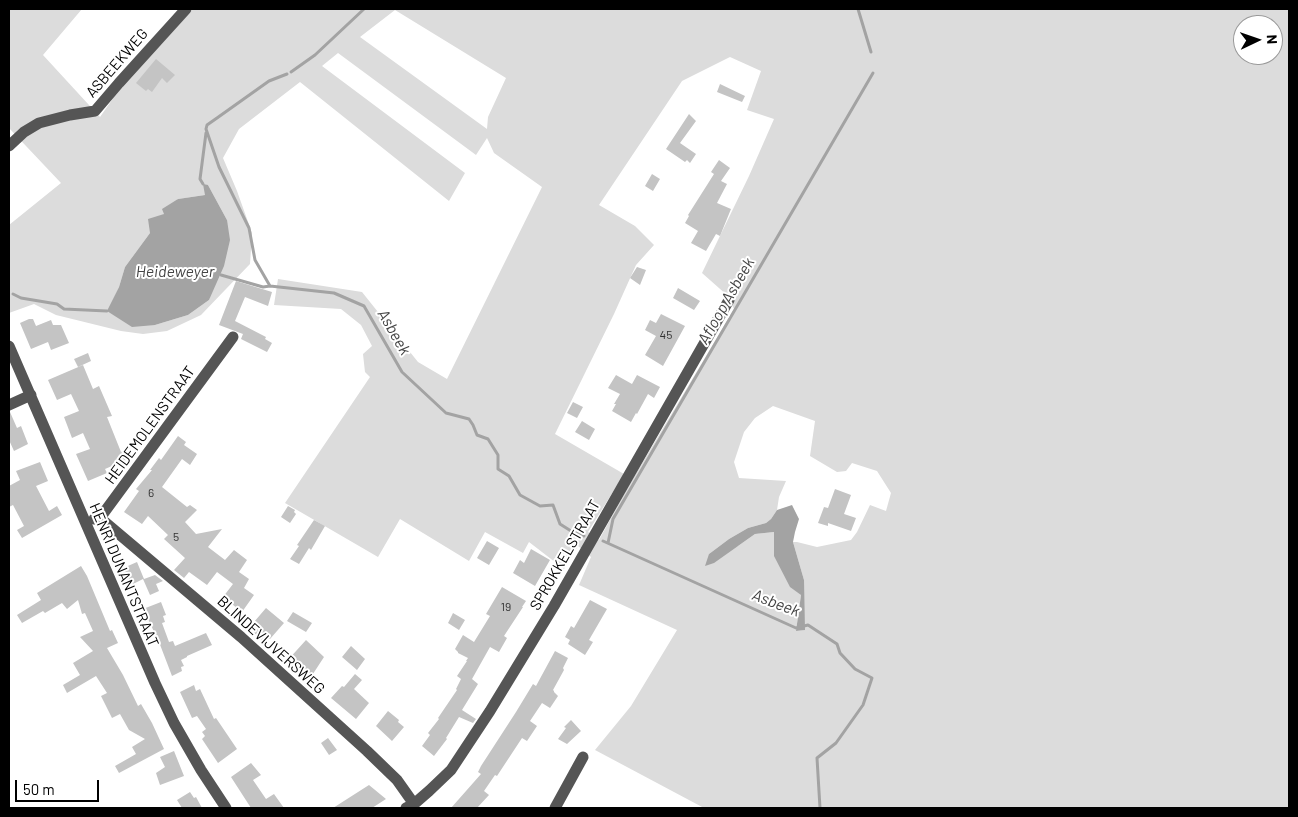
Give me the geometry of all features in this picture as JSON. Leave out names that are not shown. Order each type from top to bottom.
[{"type":"street","name":"ASBEEKWEG","points":[[9,146],[24,132],[39,122],[95,112],[186,9]]},
{"type":"street","name":"SPROKKELSTRAAT","points":[[410,806],[451,770],[490,711],[554,606],[729,300]]},
{"type":"street","name":"HEIDEMOLENSTRAAT","points":[[100,518],[232,337]]},
{"type":"street","name":"HENRI DUNANTSTRAAT","points":[[9,346],[151,674],[174,722],[201,770],[226,808]]},
{"type":"street","points":[[9,405],[31,395]]},
{"type":"street","name":"BLINDEVIJVERSWEG","points":[[100,518],[241,637],[367,751],[397,780],[410,806]]},
{"type":"street","points":[[85,520],[100,518]]},
{"type":"street","points":[[554,808],[583,757]]},
{"type":"shaded area","points":[[9,9],[82,9],[43,55],[100,117],[114,97],[193,9],[1289,9],[1289,808],[704,808],[595,750],[631,706],[677,630],[579,585],[591,557],[578,546],[564,569],[529,542],[523,553],[485,532],[469,561],[400,519],[378,557],[285,503],[370,377],[365,372],[363,354],[372,346],[361,325],[341,309],[274,305],[278,279],[362,292],[418,362],[447,379],[542,187],[494,153],[487,138],[476,155],[338,53],[322,66],[465,173],[449,201],[300,82],[239,129],[223,158],[252,233],[250,264],[201,315],[167,331],[143,334],[121,331],[56,315],[34,304],[9,313],[9,225],[61,183],[9,128]],"holes":[[[395,10],[506,78],[488,117],[487,129],[360,37]],[[730,57],[761,71],[747,110],[774,119],[702,273],[728,296],[734,309],[628,487],[599,540],[588,532],[624,474],[555,434],[636,265],[654,245],[635,226],[599,205],[682,81]],[[208,185],[227,220],[209,300],[188,315],[155,325],[108,311],[119,287],[125,267],[164,214],[178,199],[205,195]],[[773,406],[815,421],[810,456],[837,472],[846,471],[852,463],[877,471],[891,493],[886,511],[870,505],[851,540],[817,547],[793,542],[804,580],[804,630],[796,631],[801,595],[774,532],[755,534],[738,546],[709,554],[748,528],[766,523],[777,510],[779,497],[786,481],[739,478],[734,462],[744,432],[755,418]]]},
{"type":"water","name":"Heideweyer","points":[[203,184],[208,185],[227,220],[230,240],[224,266],[209,300],[188,315],[155,325],[132,327],[107,311],[119,287],[125,267],[150,233],[148,219],[164,214],[162,209],[178,199],[205,195]]},
{"type":"water","points":[[792,505],[799,519],[793,542],[804,580],[805,630],[796,631],[801,595],[790,587],[774,556],[774,532],[755,534],[714,563],[705,566],[709,554],[729,539],[748,528],[766,523],[777,510]]},
{"type":"building","points":[[156,59],[175,75],[167,83],[162,78],[152,92],[148,89],[146,91],[136,83]]},
{"type":"building","points":[[720,84],[745,96],[742,102],[717,92]]},
{"type":"building","points":[[689,114],[696,121],[680,143],[696,154],[690,163],[687,160],[685,162],[666,149]]},
{"type":"building","points":[[719,160],[730,168],[721,181],[727,184],[717,203],[731,209],[720,236],[716,234],[706,251],[691,243],[698,231],[685,223],[714,174],[711,172]]},
{"type":"building","points":[[652,174],[660,179],[653,191],[645,186]]},
{"type":"building","points":[[637,267],[646,270],[640,285],[630,278]]},
{"type":"building","points":[[236,281],[272,292],[268,306],[245,297],[235,321],[266,337],[265,339],[272,343],[267,352],[241,339],[243,334],[219,325]]},
{"type":"building","points":[[678,288],[700,301],[694,310],[673,298]]},
{"type":"building","points":[[661,314],[685,326],[663,366],[645,355],[656,336],[645,330],[650,320],[656,323]]},
{"type":"building","points":[[33,319],[36,326],[51,320],[53,325],[61,325],[69,343],[51,350],[48,342],[31,349],[20,323]]},
{"type":"building","points":[[88,353],[91,361],[78,367],[74,359]]},
{"type":"building","points":[[83,365],[93,389],[99,386],[112,416],[107,417],[121,452],[130,448],[133,457],[105,469],[107,473],[88,481],[76,454],[90,449],[83,433],[72,438],[64,417],[79,411],[71,394],[57,400],[48,380]]},
{"type":"building","points":[[616,375],[632,384],[637,375],[660,387],[654,398],[648,394],[631,422],[612,411],[620,394],[608,388]]},
{"type":"building","points":[[573,402],[583,407],[577,418],[567,413]]},
{"type":"building","points":[[9,412],[17,428],[21,426],[28,444],[14,451],[9,440]]},
{"type":"building","points":[[582,421],[595,429],[589,440],[575,432]]},
{"type":"building","points":[[178,436],[186,442],[184,445],[197,454],[190,465],[182,459],[162,487],[187,507],[190,505],[197,510],[185,522],[196,534],[222,529],[208,547],[225,560],[234,550],[247,560],[239,572],[249,579],[244,588],[254,595],[242,612],[223,597],[233,584],[217,572],[207,585],[189,572],[184,578],[174,570],[185,558],[164,539],[168,535],[148,516],[142,524],[124,512],[139,491],[136,489],[152,470],[150,470],[159,458],[161,460]]},
{"type":"building","points":[[40,462],[48,481],[36,486],[49,511],[57,506],[62,515],[22,538],[17,530],[24,526],[13,505],[9,507],[9,486],[20,480],[16,471]]},
{"type":"building","points":[[835,489],[851,495],[844,514],[856,518],[851,531],[828,523],[828,526],[818,523],[824,507],[828,508]]},
{"type":"building","points":[[288,506],[295,510],[296,514],[290,523],[281,517]]},
{"type":"building","points":[[314,520],[325,526],[311,550],[309,548],[299,564],[290,559]]},
{"type":"building","points":[[487,541],[499,548],[489,565],[477,558]]},
{"type":"building","points":[[531,549],[550,560],[535,586],[513,573],[520,560],[524,563]]},
{"type":"building","points":[[137,562],[144,579],[155,575],[163,581],[156,584],[159,591],[150,595],[143,579],[129,586],[121,569]]},
{"type":"building","points":[[81,566],[110,631],[112,630],[118,643],[107,648],[138,706],[141,704],[152,723],[164,749],[119,773],[115,766],[136,754],[132,747],[145,739],[129,730],[120,714],[112,718],[101,696],[107,693],[96,676],[67,693],[63,685],[80,675],[73,663],[93,651],[80,637],[93,631],[85,613],[82,614],[78,600],[67,609],[62,603],[22,623],[17,615],[41,600],[37,593]]},
{"type":"building","points":[[502,587],[526,601],[504,636],[507,638],[499,652],[490,647],[472,679],[478,684],[462,710],[476,719],[473,723],[459,717],[447,739],[434,756],[422,746],[430,735],[428,733],[457,690],[461,679],[457,676],[468,658],[458,653],[455,649],[463,635],[474,642],[490,616],[486,614]]},
{"type":"building","points":[[590,600],[607,609],[589,640],[593,642],[585,655],[568,644],[570,640],[565,637],[571,626],[574,628]]},
{"type":"building","points":[[161,602],[166,615],[163,616],[165,622],[162,623],[169,642],[173,641],[175,646],[206,633],[212,645],[181,660],[184,666],[181,667],[182,671],[172,676],[159,642],[143,609]]},
{"type":"building","points":[[266,608],[284,623],[270,639],[268,638],[264,642],[250,629]]},
{"type":"building","points":[[293,612],[312,623],[306,632],[287,621]]},
{"type":"building","points":[[453,613],[465,620],[459,630],[448,623]]},
{"type":"building","points":[[306,640],[324,657],[309,680],[287,661]]},
{"type":"building","points":[[351,646],[365,659],[357,670],[342,657]]},
{"type":"building","points":[[555,651],[568,658],[553,690],[558,696],[550,708],[542,703],[530,721],[537,726],[527,741],[522,738],[497,776],[495,775],[484,791],[489,795],[477,808],[451,808],[481,774],[478,772],[481,766],[533,684],[536,686]]},
{"type":"building","points":[[355,674],[362,680],[354,689],[369,703],[356,719],[331,698]]},
{"type":"building","points":[[194,685],[196,691],[200,689],[214,719],[216,718],[237,749],[218,763],[202,739],[205,736],[202,732],[206,729],[197,716],[192,718],[180,692]]},
{"type":"building","points":[[388,711],[404,727],[392,741],[376,726]]},
{"type":"building","points":[[571,720],[581,731],[567,744],[558,739],[566,728],[564,727]]},
{"type":"building","points":[[328,738],[337,750],[329,755],[321,743]]},
{"type":"building","points":[[174,751],[184,776],[160,785],[156,773],[165,767],[160,757]]},
{"type":"building","points":[[251,763],[261,775],[253,780],[266,799],[274,794],[284,808],[251,808],[231,777]]},
{"type":"building","points":[[369,785],[386,799],[372,808],[333,808]]},
{"type":"building","points":[[190,792],[194,798],[196,797],[202,808],[182,808],[177,800]]},
{"type":"waterway","name":"Asbeek","points":[[291,72],[315,55],[364,9]]},
{"type":"waterway","name":"Afloop Asbeek","points":[[858,9],[871,52]]},
{"type":"waterway","name":"Afloop Asbeek","points":[[608,543],[613,519],[873,73]]},
{"type":"waterway","name":"Asbeek","points":[[287,74],[269,81],[207,125],[206,129],[219,167],[249,228],[255,260],[270,286],[334,293],[364,306],[402,372],[446,413],[469,419],[477,435],[488,439],[498,455],[498,469],[509,476],[520,495],[540,506],[553,505],[560,524],[584,536]]},
{"type":"waterway","name":"Asbeek","points":[[203,184],[200,179],[206,133]]},
{"type":"waterway","points":[[221,275],[263,287],[270,286]]},
{"type":"waterway","points":[[13,294],[21,298],[57,304],[64,309],[107,311]]},
{"type":"waterway","name":"Asbeek","points":[[603,541],[796,628],[808,625],[837,644],[840,653],[855,669],[872,678],[863,705],[836,743],[817,758],[820,808]]}]
